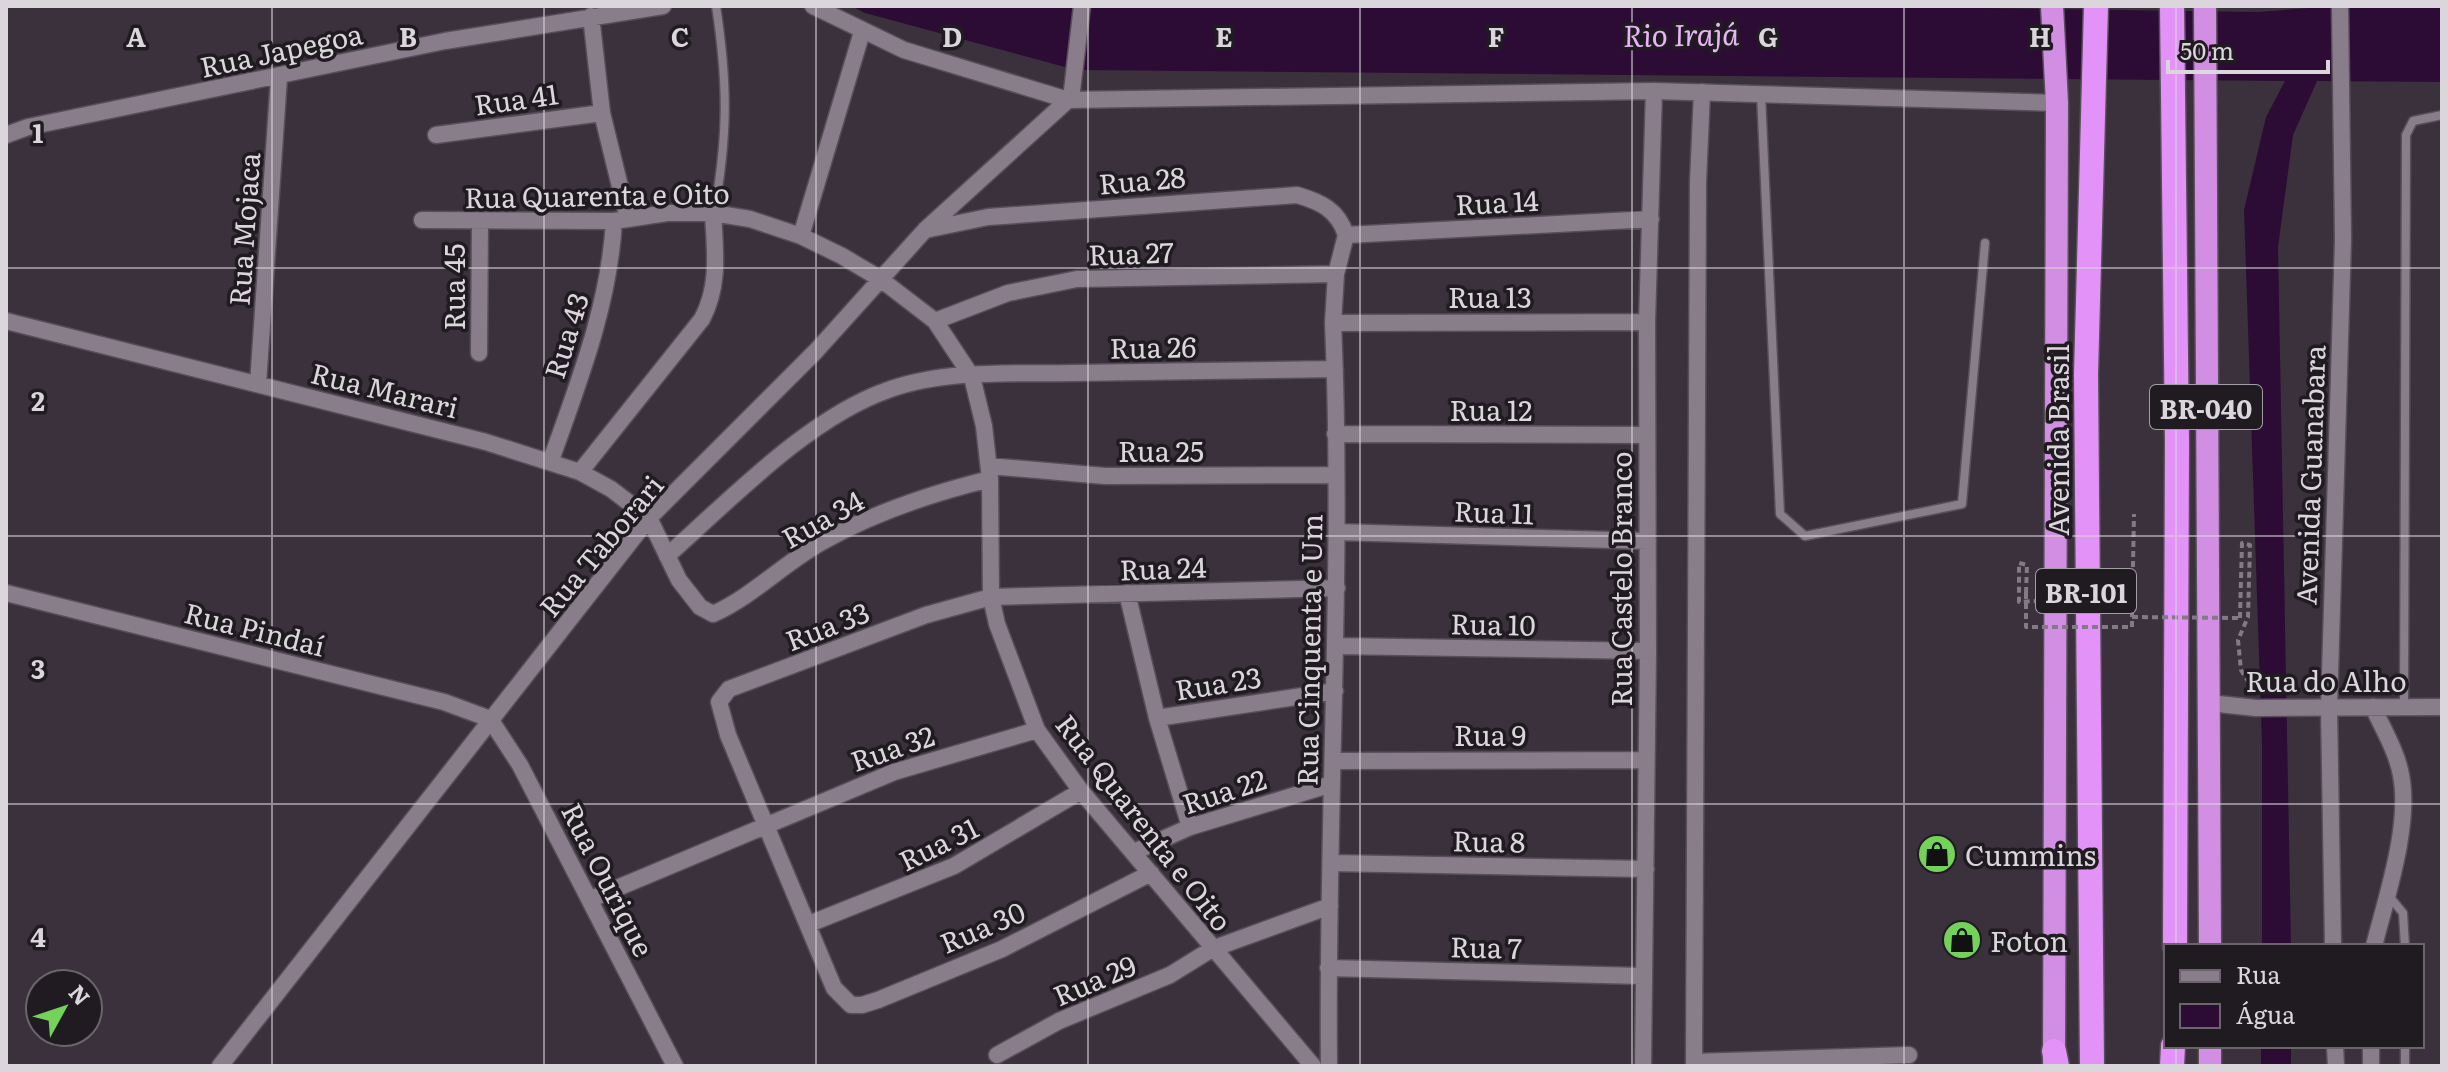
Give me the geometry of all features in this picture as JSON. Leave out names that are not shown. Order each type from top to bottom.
[{"type":"highway","name":"Avenida Brasil","points":[[2052,6],[2057,103],[2055,1061]]},
{"type":"highway","name":"Avenida Brasil","points":[[2092,1066],[2086,374],[2096,117],[2096,6]]},
{"type":"highway","name":"BR-101","points":[[2172,6],[2177,473],[2175,944]]},
{"type":"highway","name":"BR-040","points":[[2205,6],[2210,944]]},
{"type":"street","name":"Rua Japegoa","points":[[6,135],[28,127],[445,41],[663,6]]},
{"type":"street","points":[[813,6],[904,50],[1069,100],[1654,91],[2057,103]]},
{"type":"street","points":[[1069,100],[1082,6]]},
{"type":"street","name":"Avenida Guanabara","points":[[2333,944],[2329,708],[2343,240],[2340,6]]},
{"type":"street","name":"Rua 43","points":[[551,460],[600,319],[621,220],[602,113],[591,16]]},
{"type":"street","points":[[801,236],[862,32]]},
{"type":"street","name":"Rua Mojaca","points":[[258,384],[279,77]]},
{"type":"street","name":"Rua Castelo Branco","points":[[1643,1066],[1648,651],[1647,322],[1654,91]]},
{"type":"street","points":[[1702,92],[1698,198],[1694,1064],[1909,1055]]},
{"type":"street","name":"Rua Taborari","points":[[220,1066],[649,518],[816,351],[925,230],[1069,100]]},
{"type":"street","name":"Rua 41","points":[[436,135],[602,113]]},
{"type":"street","name":"Rua 28","points":[[925,230],[988,217],[1285,195],[1320,202],[1336,214],[1346,235]]},
{"type":"street","name":"Rua Quarenta e Oito","points":[[422,220],[621,220],[667,213],[713,213],[750,219],[801,236],[879,278],[935,321],[972,377],[984,426],[990,472],[991,597],[997,624],[1037,730],[1081,791],[1313,1066]]},
{"type":"street","points":[[580,472],[702,319],[713,298],[716,266],[713,213]]},
{"type":"street","name":"Rua 14","points":[[1346,235],[1651,219]]},
{"type":"street","name":"Rua 45","points":[[479,353],[480,222]]},
{"type":"street","name":"Rua Cinquenta e Um","points":[[1329,1066],[1328,968],[1337,646],[1333,323],[1336,274],[1346,235]]},
{"type":"street","name":"Rua 27","points":[[935,321],[1008,293],[1077,279],[1336,274]]},
{"type":"street","name":"Rua Marari","points":[[6,321],[551,460],[611,489],[649,518],[692,598]]},
{"type":"street","name":"Rua 13","points":[[1333,323],[1647,322]]},
{"type":"street","name":"Rua 26","points":[[667,556],[794,447],[845,410],[900,386],[925,380],[972,377],[1335,369]]},
{"type":"street","name":"Rua 12","points":[[1335,434],[1646,435]]},
{"type":"street","name":"Rua 25","points":[[990,472],[1105,476],[1334,475]]},
{"type":"street","name":"Rua 34","points":[[692,598],[707,613],[713,614],[757,589],[820,542],[990,472]]},
{"type":"street","name":"Rua 11","points":[[1337,532],[1648,541]]},
{"type":"street","name":"Rua 24","points":[[991,597],[1337,588]]},
{"type":"street","name":"Rua Pindaí","points":[[6,593],[444,702],[490,719]]},
{"type":"street","points":[[1127,593],[1157,718],[1190,827]]},
{"type":"street","name":"Rua 33","points":[[768,823],[728,735],[719,702],[729,689],[926,615],[991,597]]},
{"type":"street","name":"Rua 10","points":[[1337,646],[1648,651]]},
{"type":"street","name":"Rua 23","points":[[1157,718],[1335,691]]},
{"type":"street","name":"Rua do Alho","points":[[2209,703],[2251,708],[2442,707]]},
{"type":"street","points":[[2373,707],[2395,754],[2403,794],[2387,893],[2374,944]]},
{"type":"street","name":"Rua Ourique","points":[[490,719],[520,765],[675,1066]]},
{"type":"street","name":"Rua 32","points":[[591,899],[894,772],[1037,730]]},
{"type":"street","name":"Rua 9","points":[[1334,761],[1646,760]]},
{"type":"street","name":"Rua 22","points":[[1134,852],[1190,827],[1332,784]]},
{"type":"street","name":"Rua 31","points":[[809,924],[954,866],[1081,791]]},
{"type":"street","points":[[768,823],[809,924]]},
{"type":"street","name":"Rua 8","points":[[1332,863],[1646,869]]},
{"type":"street","name":"Rua 30","points":[[809,924],[834,988],[851,1005],[870,1003],[1002,949],[1151,873]]},
{"type":"street","name":"Rua 29","points":[[997,1055],[1059,1021],[1170,975],[1212,949],[1330,906]]},
{"type":"street","name":"Rua 7","points":[[1328,968],[1642,976]]},
{"type":"lane","points":[[713,213],[723,161],[728,102],[716,6]]},
{"type":"lane","points":[[1761,93],[1780,514],[1805,536],[1962,504],[1985,243]]},
{"type":"lane","points":[[2404,707],[2406,135],[2413,121],[2442,115]]},
{"type":"lane","points":[[2387,893],[2403,913],[2405,944]]},
{"type":"path","points":[[2056,587],[2037,588],[2036,602],[2019,602],[2019,563],[2027,565],[2026,593],[2026,627],[2132,627],[2134,514]]},
{"type":"path","points":[[2132,617],[2240,618],[2242,543],[2250,545],[2248,617],[2238,640],[2241,670],[2249,683],[2251,708]]},
{"type":"water","name":"Rio Irajá","points":[[852,6],[1839,6],[2258,12],[2336,6],[2442,6],[2442,82],[2317,81],[2293,135],[2278,247],[2291,944],[2262,944],[2262,744],[2244,210],[2266,117],[2285,81],[1076,70],[865,13]]},
{"type":"water","points":[[2261,1048],[2291,1048],[2291,1066],[2261,1066]]},
{"type":"place","name":"Cummins","points":[[1937,854]]},
{"type":"place","name":"Foton","points":[[1962,940]]}]
